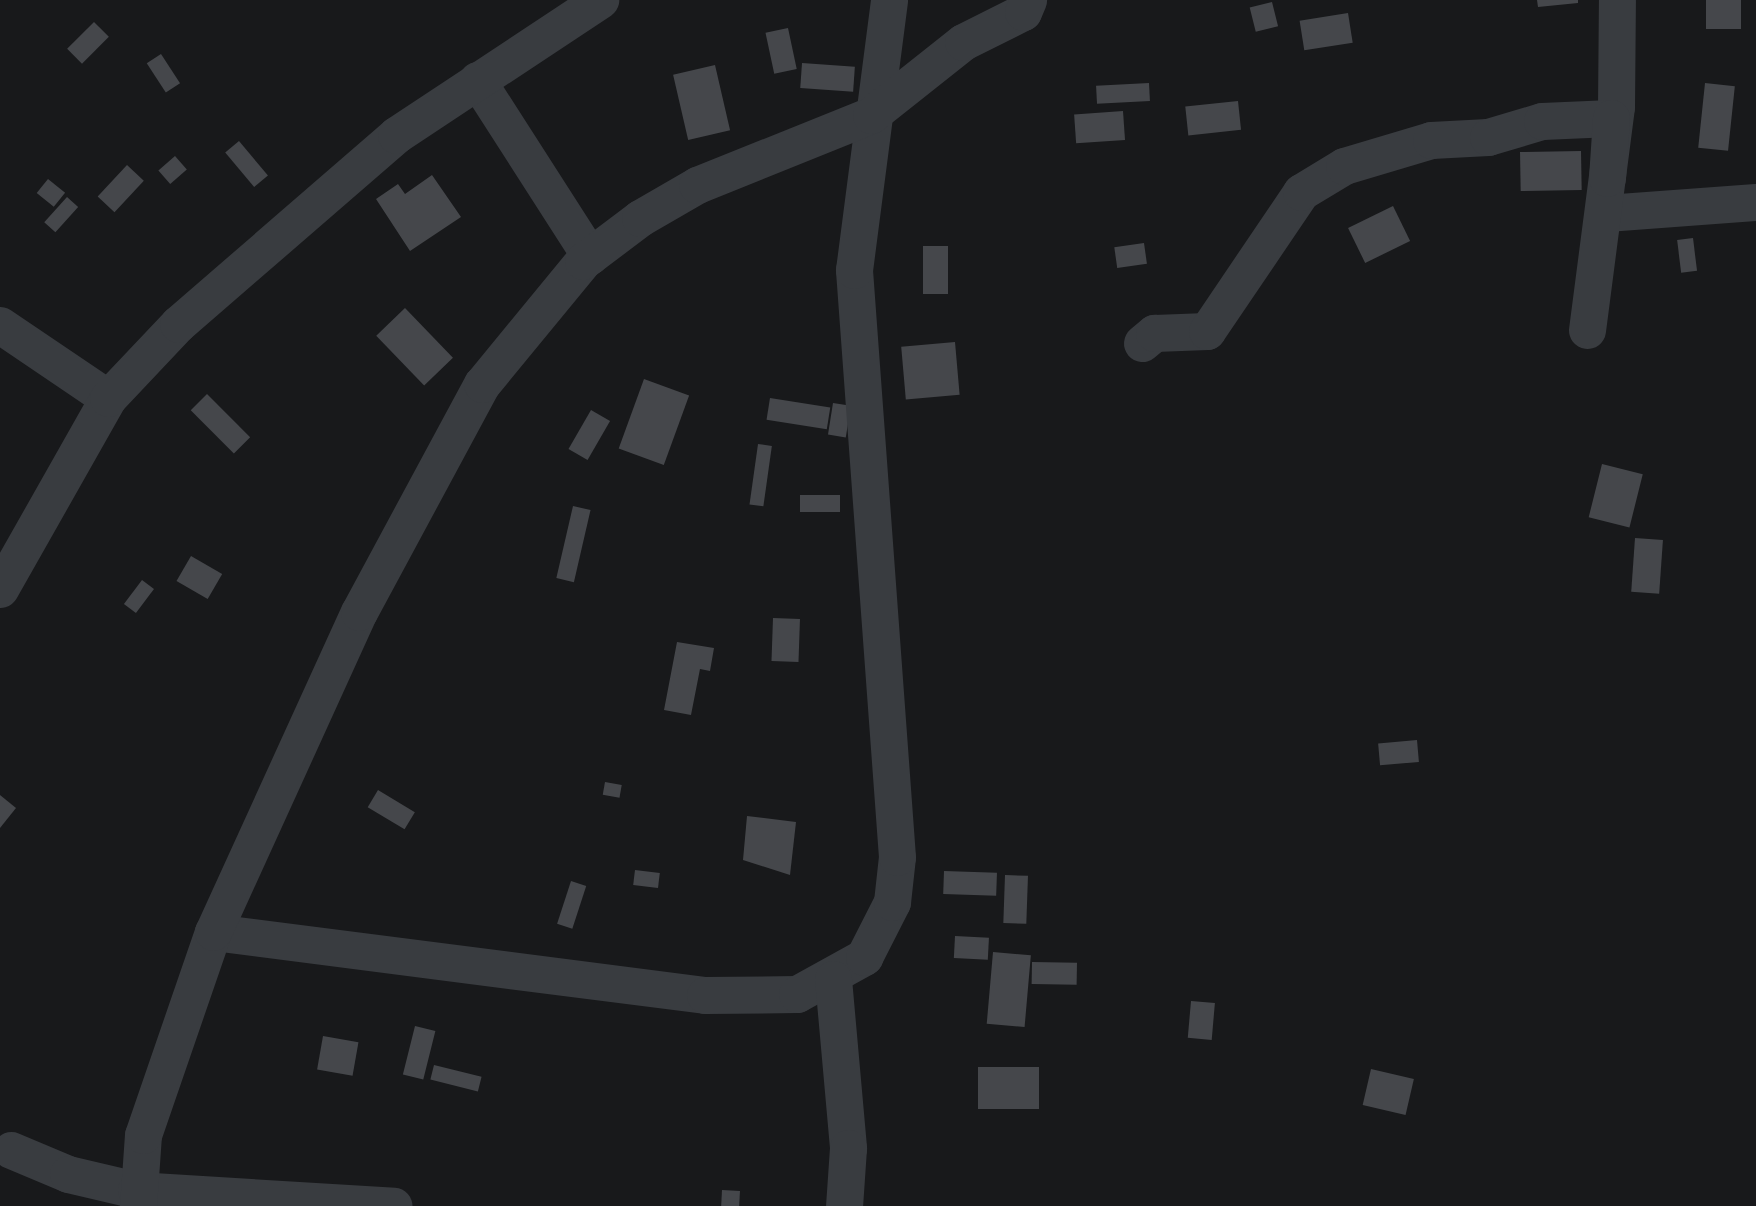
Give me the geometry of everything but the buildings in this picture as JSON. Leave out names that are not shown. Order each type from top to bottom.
[{"type":"street","points":[[0,589],[108,398],[276,234],[396,135],[600,0]]},
{"type":"street","points":[[213,932],[705,995],[797,994],[833,979],[864,957],[881,932],[897,857],[854,270],[889,0]]},
{"type":"street","points":[[137,1198],[143,1135],[165,1056],[213,932],[424,482],[482,384],[590,256],[697,185],[872,115],[963,42],[1023,12],[1028,0]]},
{"type":"street","points":[[1606,196],[1617,0]]},
{"type":"street","points":[[477,80],[590,256]]},
{"type":"street","points":[[1142,343],[1153,333],[1207,331],[1301,192],[1344,166],[1431,140],[1488,137],[1542,121],[1611,118],[1606,196],[1587,330]]},
{"type":"street","points":[[1606,196],[1756,202]]},
{"type":"street","points":[[0,325],[108,398]]},
{"type":"street","points":[[833,979],[848,1148],[844,1206]]},
{"type":"street","points":[[11,1150],[68,1174],[137,1198],[394,1206]]}]
